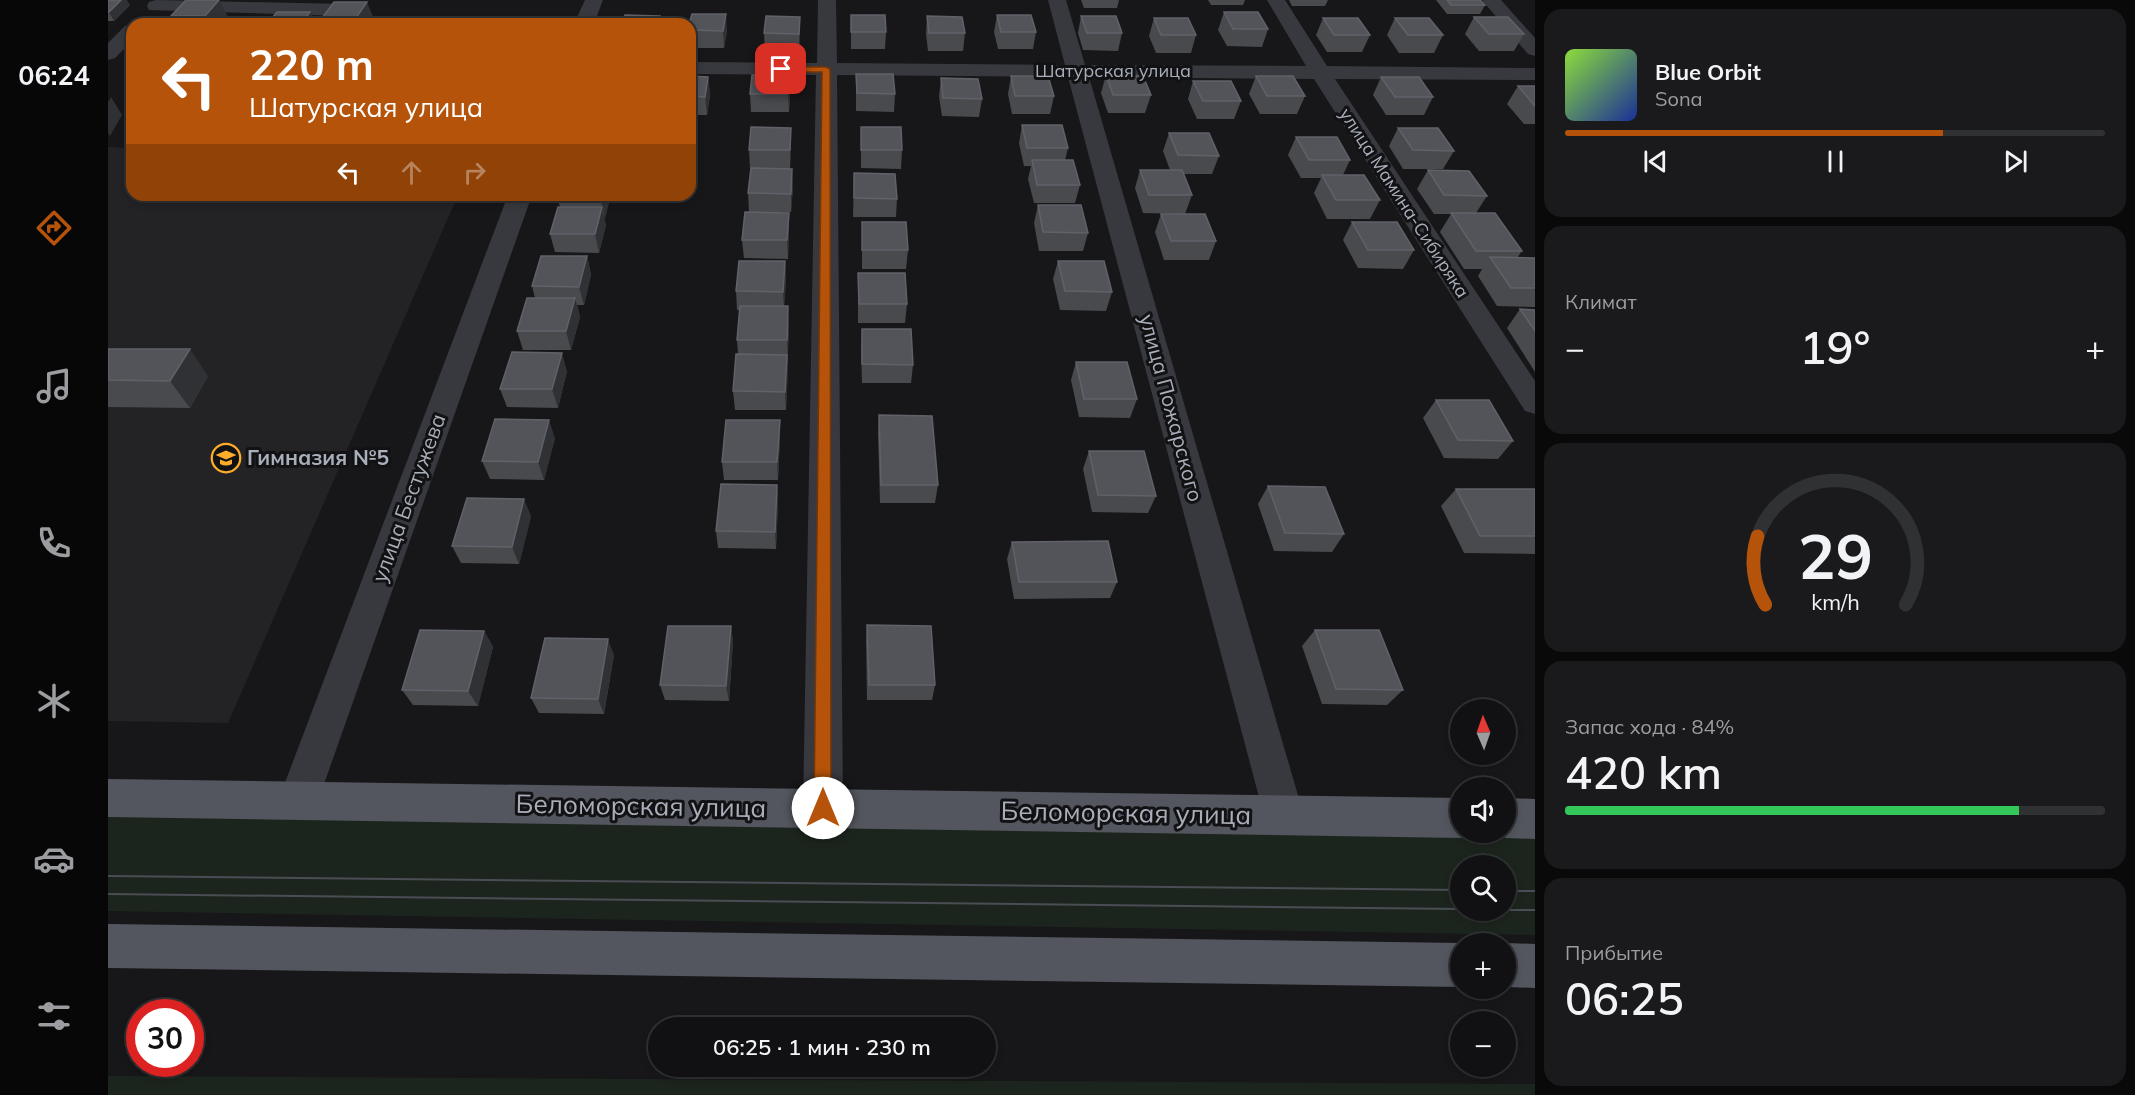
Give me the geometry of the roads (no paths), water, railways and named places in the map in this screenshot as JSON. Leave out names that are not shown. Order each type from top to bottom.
[{"type":"main road","name":"Беломорская улица","points":[[108,798],[1450,818]]},
{"type":"main road","points":[[1516,818],[1535,819]]},
{"type":"main road","points":[[108,946],[1450,965]]},
{"type":"main road","points":[[1516,965],[1535,966]]},
{"type":"street","points":[[586,18],[594,0]]},
{"type":"street","points":[[823,808],[828,0]]},
{"type":"street","name":"улица Пожарского","points":[[1057,0],[1284,816]]},
{"type":"street","name":"улица Мамина-Сибиряка","points":[[1276,0],[1320,72],[1535,404]]},
{"type":"street","points":[[1491,0],[1535,50]]},
{"type":"street","points":[[144,18],[159,3],[343,10]]},
{"type":"street","points":[[108,54],[126,36]]},
{"type":"street","name":"Шатурская улица","points":[[696,68],[1535,74]]},
{"type":"street","name":"улица Бестужева","points":[[298,801],[518,201]]},
{"type":"tram line","points":[[108,876],[1450,890]]},
{"type":"tram line","points":[[1516,891],[1535,891]]},
{"type":"tram line","points":[[108,894],[1450,909]]},
{"type":"tram line","points":[[1516,910],[1535,910]]},
{"type":"place","name":"Гимназия №5","points":[[226,458]]}]
